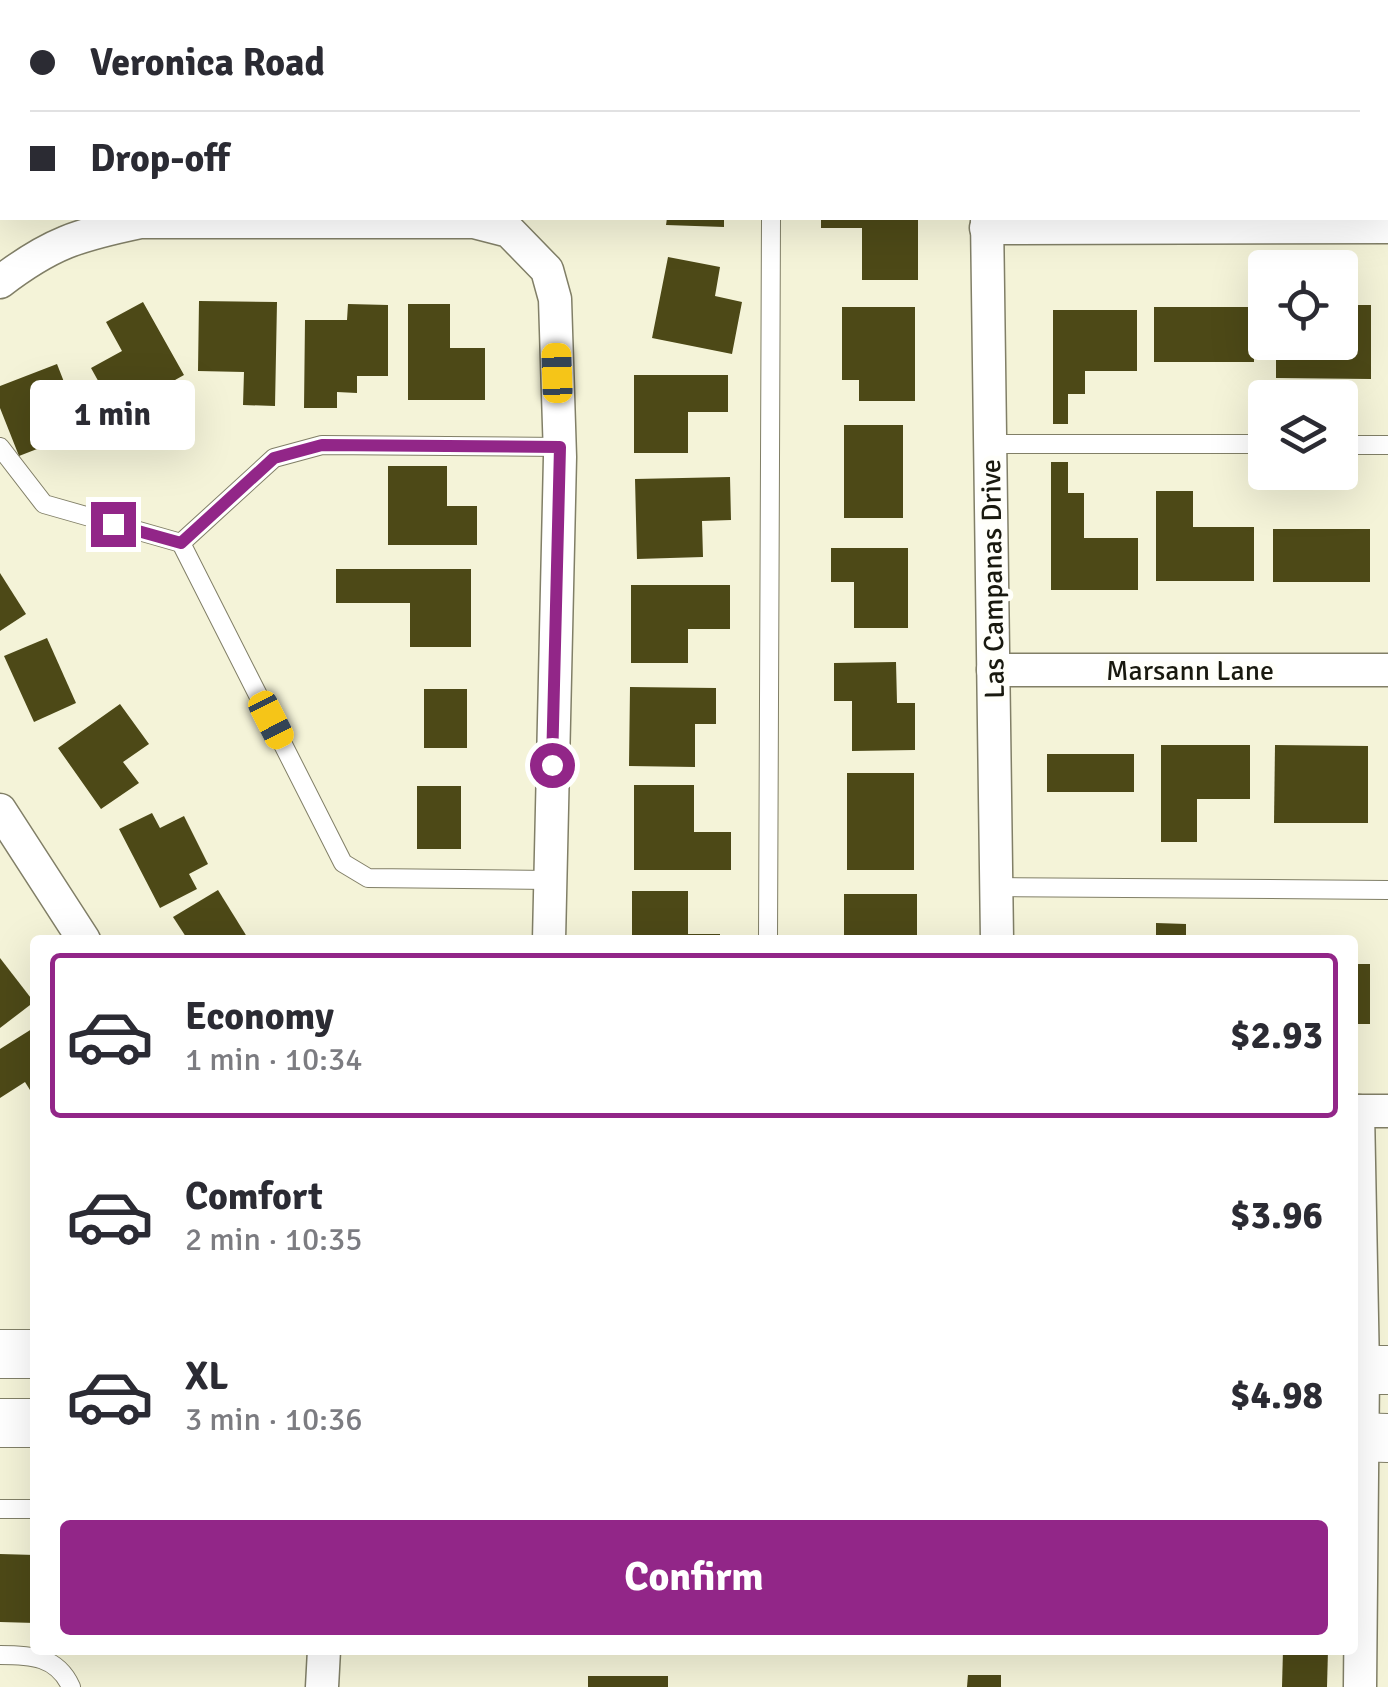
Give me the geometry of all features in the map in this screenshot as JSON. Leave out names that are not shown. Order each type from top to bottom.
[{"type":"main road","points":[[0,1354],[30,1354]]},
{"type":"main road","points":[[0,1423],[30,1423]]},
{"type":"street","points":[[0,282],[44,249],[86,233],[140,222],[474,222],[509,231],[546,270],[554,300],[560,447],[549,935]]},
{"type":"street","points":[[986,223],[1388,227]]},
{"type":"street","name":"Las Campanas Drive","points":[[986,223],[997,935]]},
{"type":"street","name":"Marsann Lane","points":[[993,670],[1388,670]]},
{"type":"street","points":[[0,810],[81,935]]},
{"type":"street","points":[[1358,1602],[1367,1437],[1366,1111]]},
{"type":"street","points":[[322,1687],[324,1655]]},
{"type":"street","points":[[1357,1655],[1360,1687]]},
{"type":"lane","points":[[768,935],[771,220]]},
{"type":"lane","points":[[990,444],[1248,444]]},
{"type":"lane","points":[[181,543],[274,458],[322,445],[560,447]]},
{"type":"lane","points":[[1358,445],[1388,445]]},
{"type":"lane","points":[[0,447],[44,504],[181,543],[343,863],[368,878],[548,880]]},
{"type":"lane","points":[[996,888],[1388,890]]},
{"type":"lane","points":[[0,1509],[30,1509]]},
{"type":"lane","points":[[0,1656],[31,1655],[55,1663],[71,1687]]},
{"type":"building","points":[[667,220],[724,220],[724,227],[666,225]]},
{"type":"building","points":[[821,220],[918,220],[918,280],[862,280],[862,228],[821,228]]},
{"type":"building","points":[[668,257],[720,267],[715,296],[742,302],[732,354],[652,338]]},
{"type":"building","points":[[199,301],[277,302],[275,406],[243,405],[244,372],[198,371]]},
{"type":"building","points":[[143,302],[184,375],[116,413],[91,368],[122,351],[106,322]]},
{"type":"building","points":[[348,304],[388,305],[388,376],[357,376],[357,393],[337,392],[337,408],[304,408],[305,320],[347,320]]},
{"type":"building","points":[[408,304],[450,304],[450,348],[485,348],[485,400],[408,400]]},
{"type":"building","points":[[1358,305],[1371,305],[1371,379],[1276,378],[1276,360],[1358,360]]},
{"type":"building","points":[[842,307],[915,307],[915,401],[859,401],[859,380],[842,380]]},
{"type":"building","points":[[1154,307],[1248,307],[1248,360],[1254,362],[1154,362]]},
{"type":"building","points":[[1053,310],[1137,310],[1137,371],[1085,371],[1085,394],[1068,394],[1068,424],[1053,424]]},
{"type":"building","points":[[57,364],[73,405],[58,411],[68,437],[19,456],[0,408],[0,386]]},
{"type":"building","points":[[634,375],[728,375],[728,412],[688,412],[688,453],[634,453]]},
{"type":"building","points":[[844,425],[903,425],[903,518],[844,518]]},
{"type":"building","points":[[1051,462],[1068,462],[1068,493],[1084,493],[1084,538],[1138,538],[1138,590],[1051,590]]},
{"type":"building","points":[[388,466],[447,466],[447,506],[477,506],[477,545],[388,545]]},
{"type":"building","points":[[730,477],[731,520],[702,521],[703,557],[637,559],[635,479]]},
{"type":"building","points":[[1156,491],[1193,491],[1193,527],[1254,527],[1254,581],[1156,581]]},
{"type":"building","points":[[1273,529],[1370,529],[1370,582],[1273,582]]},
{"type":"building","points":[[831,548],[908,548],[908,628],[854,628],[854,582],[831,582]]},
{"type":"building","points":[[336,569],[471,569],[471,647],[410,647],[410,603],[336,603]]},
{"type":"building","points":[[0,573],[26,614],[0,631]]},
{"type":"building","points":[[631,585],[730,585],[730,629],[688,629],[688,663],[631,663]]},
{"type":"building","points":[[47,638],[76,703],[34,722],[4,656]]},
{"type":"building","points":[[896,662],[897,703],[915,703],[915,750],[852,751],[852,701],[834,701],[834,663]]},
{"type":"building","points":[[630,687],[716,688],[716,724],[695,724],[695,767],[629,766]]},
{"type":"building","points":[[424,689],[467,689],[467,748],[424,748]]},
{"type":"building","points":[[120,704],[149,744],[123,762],[139,783],[101,809],[58,748]]},
{"type":"building","points":[[1161,745],[1250,745],[1250,799],[1197,799],[1197,842],[1161,842]]},
{"type":"building","points":[[1275,745],[1368,746],[1368,823],[1274,823]]},
{"type":"building","points":[[1047,754],[1134,754],[1134,792],[1047,792]]},
{"type":"building","points":[[847,773],[914,773],[914,870],[847,870]]},
{"type":"building","points":[[634,785],[694,785],[694,832],[731,832],[731,870],[634,870]]},
{"type":"building","points":[[417,786],[461,786],[461,849],[417,849]]},
{"type":"building","points":[[152,813],[160,828],[184,816],[208,864],[189,874],[197,889],[160,908],[119,829]]},
{"type":"building","points":[[218,890],[246,935],[185,935],[173,917]]},
{"type":"building","points":[[632,891],[688,891],[688,934],[720,934],[720,935],[632,935]]},
{"type":"building","points":[[844,894],[917,894],[917,935],[844,935]]},
{"type":"building","points":[[1156,923],[1186,924],[1186,935],[1156,935]]},
{"type":"building","points":[[0,958],[30,997],[30,1005],[0,1028]]},
{"type":"building","points":[[1358,964],[1370,964],[1370,1024],[1358,1024]]},
{"type":"building","points":[[30,1030],[30,1090],[25,1082],[0,1098],[0,1049]]},
{"type":"building","points":[[0,1554],[30,1555],[30,1623],[0,1622]]},
{"type":"building","points":[[1283,1655],[1328,1655],[1327,1687],[1282,1687]]},
{"type":"building","points":[[968,1675],[1001,1675],[1001,1687],[967,1687]]},
{"type":"building","points":[[588,1676],[668,1676],[668,1687],[588,1687]]},
{"type":"route","points":[[113,524],[181,543],[274,458],[322,445],[560,447],[552,765]]}]
